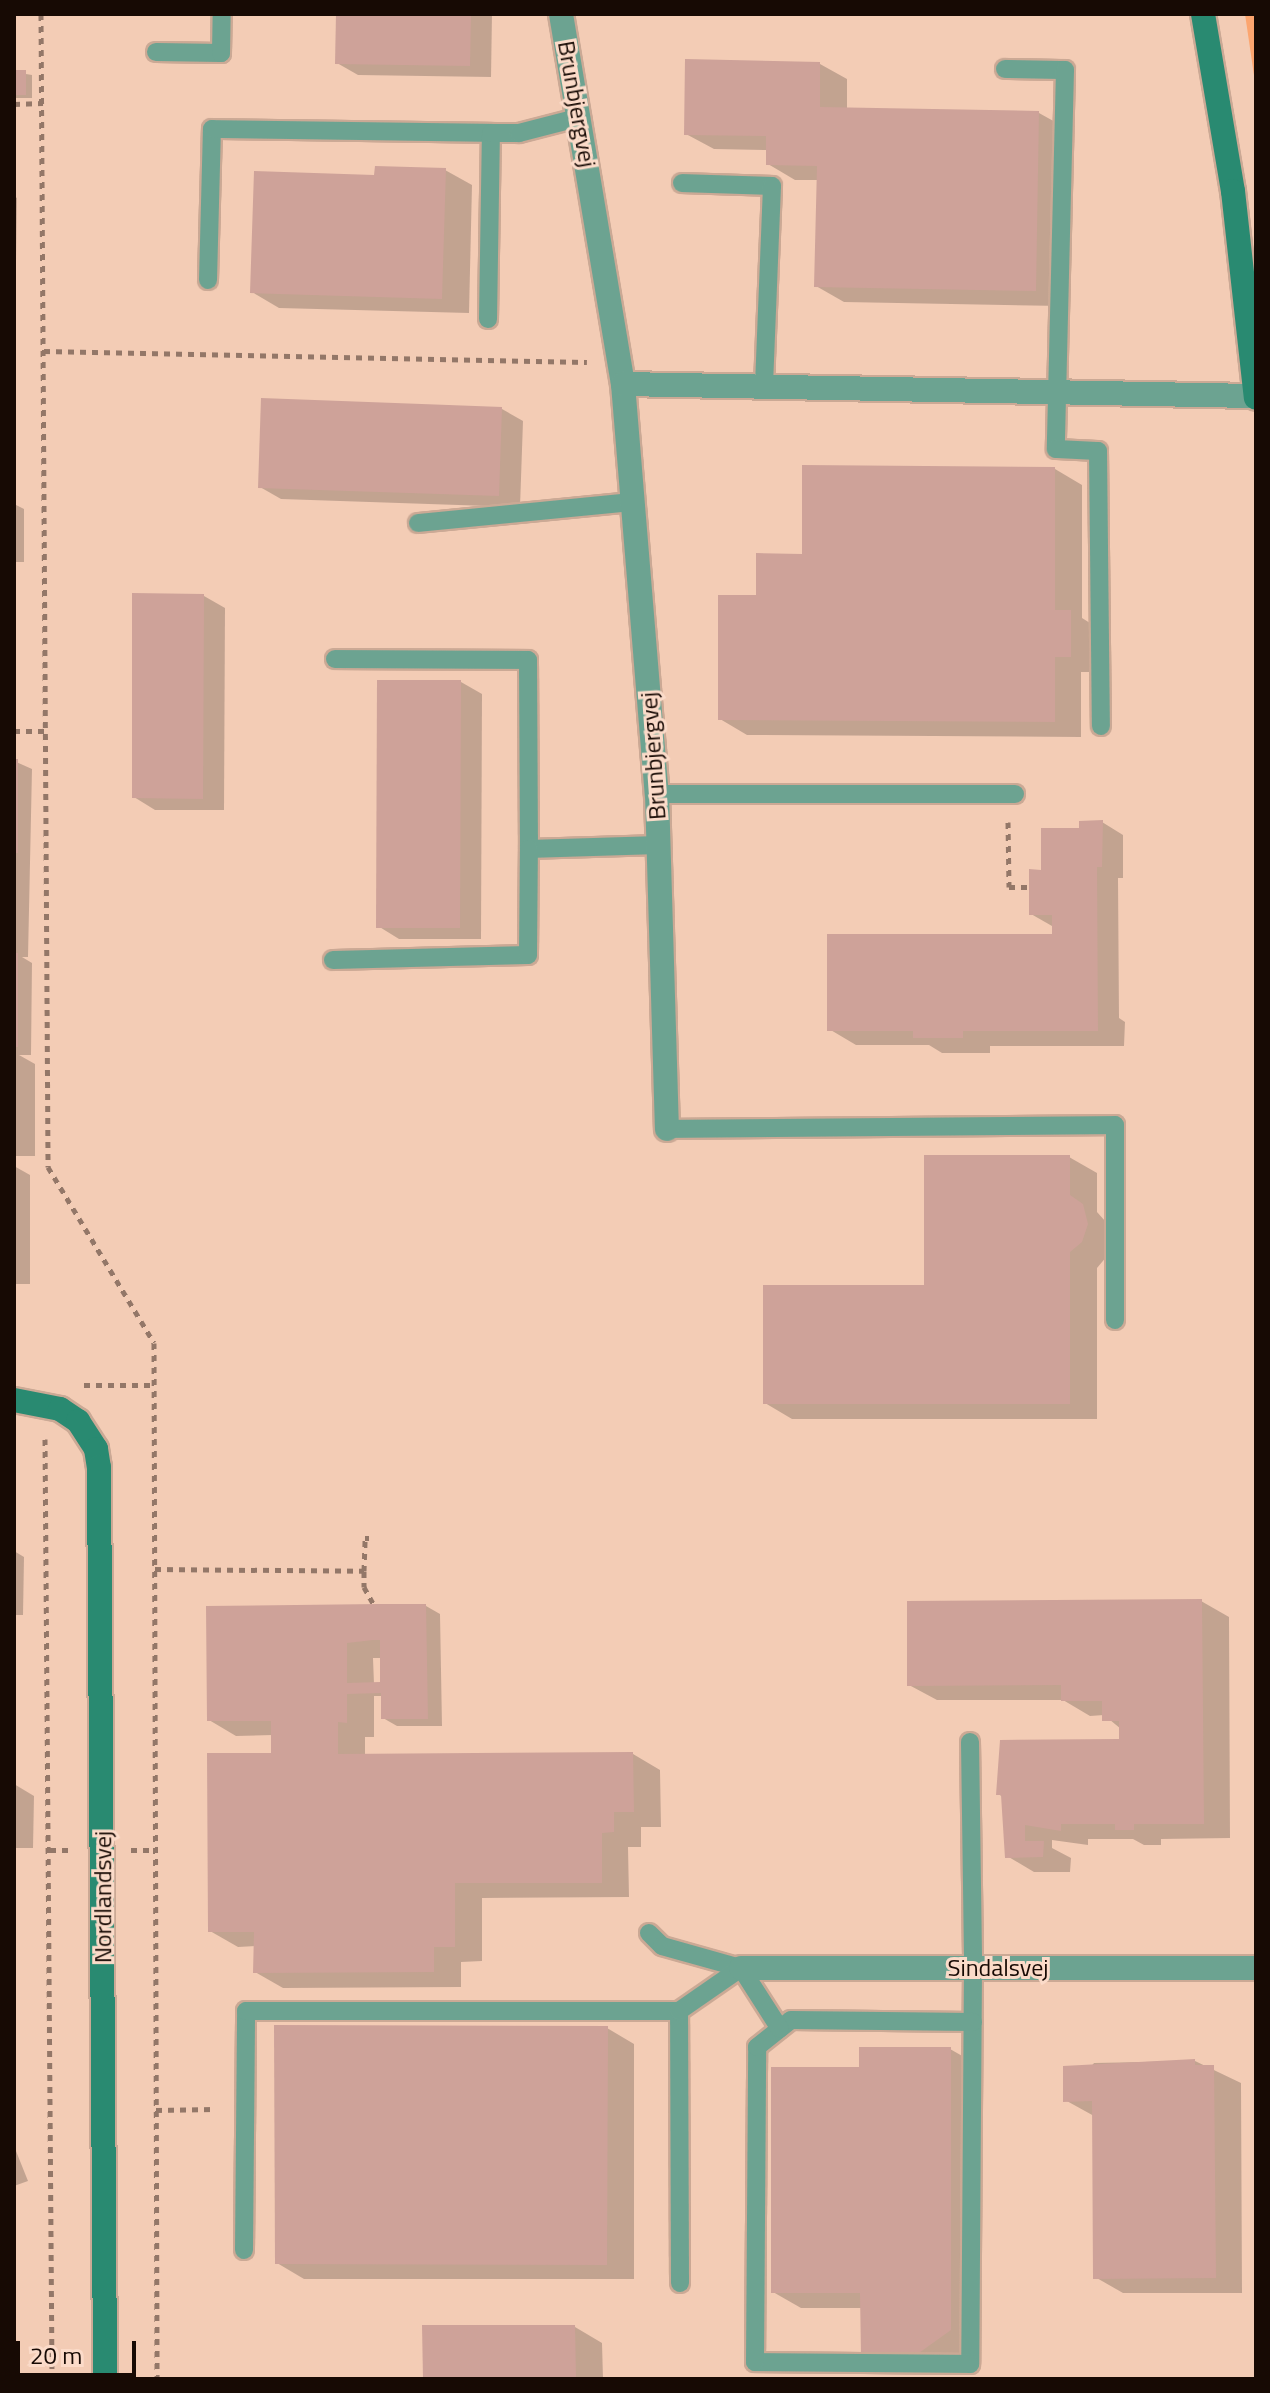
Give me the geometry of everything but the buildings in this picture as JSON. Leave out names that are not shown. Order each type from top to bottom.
[{"type":"street","name":"Brunbjergvej","points":[[561,14],[581,117],[622,373],[657,794],[667,1129]]},
{"type":"street","points":[[622,373],[764,387],[1256,397],[1233,191],[1203,14]]},
{"type":"street","points":[[14,1400],[44,1404]]},
{"type":"street","name":"Nordlandsvej","points":[[44,1404],[78,1421],[89,1432],[99,1467],[105,2379]]},
{"type":"street","name":"Sindalsvej","points":[[741,1968],[1256,1968]]},
{"type":"lane","points":[[156,52],[221,53],[222,14]]},
{"type":"lane","points":[[1005,69],[1065,70],[1056,449],[1098,451],[1101,726]]},
{"type":"lane","points":[[208,280],[212,129],[519,133],[581,117]]},
{"type":"lane","points":[[488,319],[491,133]]},
{"type":"lane","points":[[682,183],[772,186],[764,387]]},
{"type":"lane","points":[[418,523],[633,502]]},
{"type":"lane","points":[[333,960],[528,955],[529,849],[528,660],[335,659]]},
{"type":"lane","points":[[657,794],[1012,794]]},
{"type":"lane","points":[[529,849],[658,845]]},
{"type":"lane","points":[[667,1129],[1115,1125],[1115,1320]]},
{"type":"lane","points":[[970,1742],[973,1968],[973,2022],[970,2364],[755,2362],[757,2047],[791,2020],[973,2022]]},
{"type":"lane","points":[[649,1933],[662,1946],[741,1968],[780,2029]]},
{"type":"lane","points":[[244,2250],[246,2011],[679,2011],[741,1968]]},
{"type":"lane","points":[[679,2011],[680,2283]]},
{"type":"path","points":[[41,14],[48,1167],[154,1343],[157,2379]]},
{"type":"path","points":[[14,104],[43,103]]},
{"type":"path","points":[[44,351],[622,373]]},
{"type":"path","points":[[14,731],[46,731]]},
{"type":"path","points":[[1012,794],[1009,887],[1029,887]]},
{"type":"path","points":[[52,2379],[44,1385],[155,1385]]},
{"type":"path","points":[[369,1538],[365,1538],[364,1587],[375,1607]]},
{"type":"path","points":[[155,1569],[364,1571]]},
{"type":"path","points":[[156,2110],[214,2109]]},
{"type":"shaded area","points":[[1245,14],[1256,14],[1256,89]]}]
